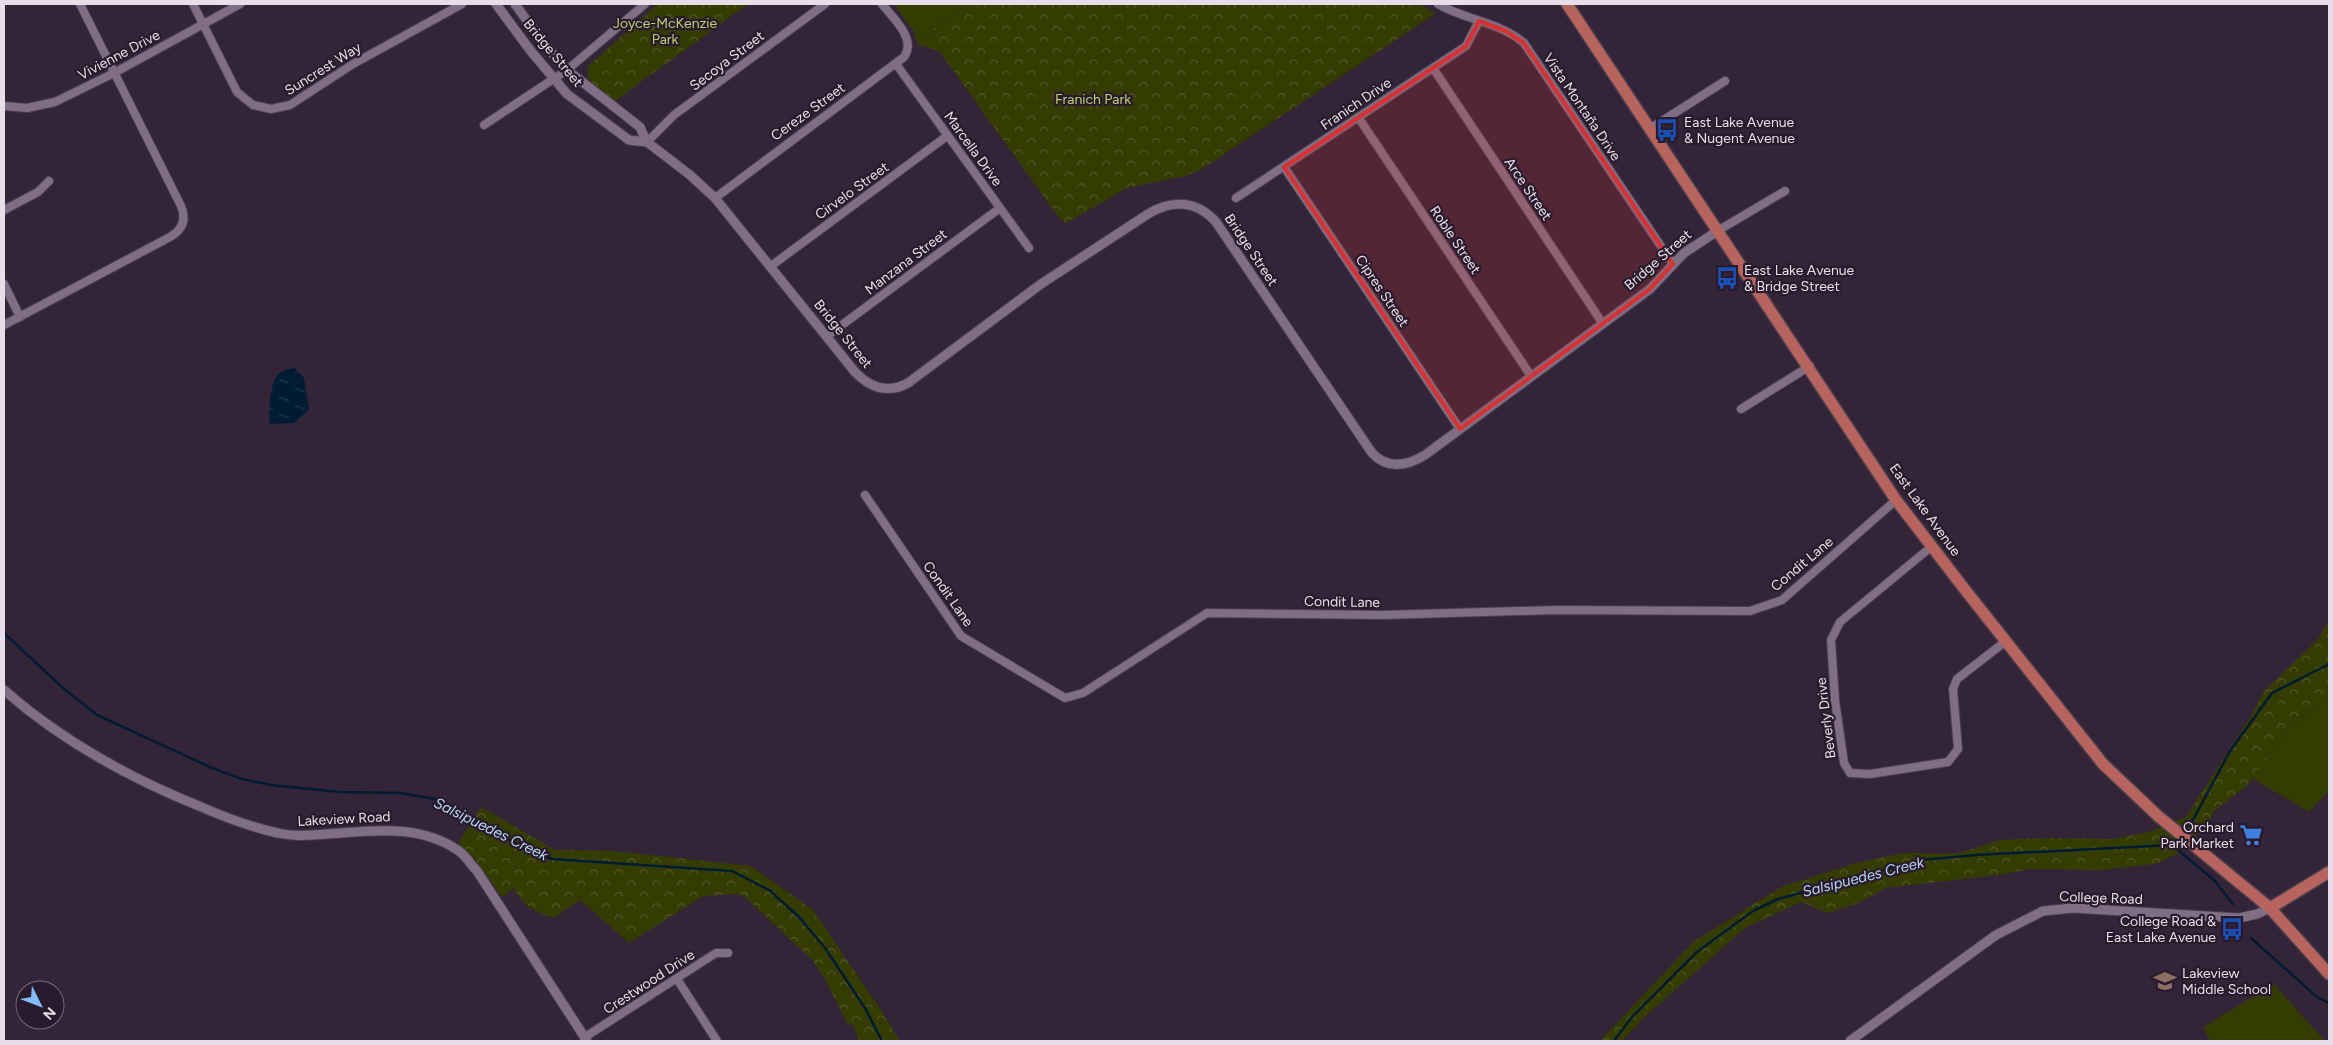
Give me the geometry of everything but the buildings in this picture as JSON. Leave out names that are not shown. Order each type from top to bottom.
[{"type":"main road","name":"East Lake Avenue","points":[[1567,4],[1810,366],[1896,500],[1932,547],[2103,764],[2158,816],[2270,908],[2329,974]]},
{"type":"main road","points":[[2270,908],[2329,872]]},
{"type":"street","points":[[4,325],[170,237],[183,225],[183,210],[80,4]]},
{"type":"street","name":"Suncrest Way","points":[[192,4],[240,96],[259,108],[278,109],[290,104],[353,64],[462,4]]},
{"type":"street","name":"Vivienne Drive","points":[[4,106],[27,108],[46,105],[114,73],[240,4]]},
{"type":"street","name":"Bridge Street","points":[[496,4],[554,80],[578,103],[628,140],[647,142]]},
{"type":"street","name":"Bridge Street","points":[[516,4],[540,39],[567,70],[640,127],[647,142],[690,175],[715,198],[855,372],[868,384],[886,389],[902,386],[1041,284],[1156,209],[1172,204],[1185,204],[1203,210],[1216,222],[1375,457],[1388,464],[1407,464],[1418,460],[1650,289],[1691,247],[1719,230]]},
{"type":"street","points":[[484,125],[554,80],[645,4]]},
{"type":"street","name":"Secoya Street","points":[[647,142],[674,115],[825,4]]},
{"type":"street","name":"Cereze Street","points":[[715,198],[760,162],[896,64],[907,54],[909,44],[882,4]]},
{"type":"street","name":"Vista Montaña Drive","points":[[1438,4],[1512,34],[1529,49],[1673,264]]},
{"type":"street","name":"Franich Drive","points":[[1236,198],[1466,46],[1479,21]]},
{"type":"street","name":"Marcella Drive","points":[[896,64],[1029,248]]},
{"type":"street","name":"Arce Street","points":[[1433,68],[1603,324]]},
{"type":"street","points":[[1651,128],[1725,81]]},
{"type":"street","name":"Roble Street","points":[[1358,118],[1531,376]]},
{"type":"street","name":"Cirvelo Street","points":[[771,266],[948,136]]},
{"type":"street","name":"Cipres Street","points":[[1284,167],[1460,429]]},
{"type":"street","points":[[4,210],[38,192],[49,181]]},
{"type":"street","points":[[1719,230],[1785,191]]},
{"type":"street","name":"Manzana Street","points":[[827,336],[1000,208]]},
{"type":"street","points":[[4,284],[20,317]]},
{"type":"street","points":[[1740,409],[1810,366]]},
{"type":"street","name":"Condit Lane","points":[[865,494],[960,636],[1065,698],[1084,693],[1208,613],[1384,615],[1555,610],[1750,611],[1782,600],[1896,500]]},
{"type":"street","name":"Beverly Drive","points":[[1932,547],[1840,622],[1832,640],[1838,727],[1844,763],[1850,773],[1870,774],[1948,762],[1958,749],[1953,689],[1957,679],[2006,641]]},
{"type":"street","name":"Lakeview Road","points":[[4,690],[44,724],[103,762],[163,792],[235,821],[279,834],[300,836],[396,829],[431,837],[460,852],[477,871],[586,1039]]},
{"type":"street","name":"College Road","points":[[1850,1041],[1996,935],[2043,911],[2073,908],[2239,918],[2257,914],[2270,908]]},
{"type":"street","name":"Crestwood Drive","points":[[586,1039],[716,953],[728,953]]},
{"type":"street","points":[[676,979],[717,1041]]},
{"type":"highlighted area","points":[[1479,21],[1506,31],[1524,43],[1673,264],[1650,289],[1460,429],[1284,167],[1466,46]]},
{"type":"green space","name":"Joyce-McKenzie Park","points":[[658,4],[748,4],[615,101],[591,82],[587,72],[588,66]]},
{"type":"green space","points":[[894,4],[970,4],[935,27],[923,46],[918,46],[914,32]]},
{"type":"green space","name":"Franich Park","points":[[970,4],[1421,4],[1435,14],[1202,169],[1186,176],[1127,188],[1066,223],[1060,219],[939,51],[923,46],[935,27]]},
{"type":"green space","points":[[2329,621],[2329,691],[2318,705],[2292,724],[2247,786],[2215,810],[2204,828],[2179,853],[2156,864],[2099,870],[2029,869],[2005,874],[1886,888],[1856,904],[1828,913],[1801,902],[1745,928],[1648,1014],[1622,1041],[1600,1041],[1693,942],[1783,886],[1860,862],[1903,853],[1960,853],[2000,840],[2048,838],[2112,839],[2152,831],[2186,817],[2249,719],[2264,691],[2318,639]]},
{"type":"green space","points":[[2329,691],[2329,791],[2309,812],[2252,778],[2292,724],[2318,705]]},
{"type":"green space","points":[[481,807],[555,850],[613,851],[751,866],[813,910],[900,1041],[859,1041],[853,1024],[848,1025],[825,979],[813,961],[744,896],[737,894],[703,896],[629,943],[580,900],[553,918],[526,904],[521,900],[514,888],[502,897],[474,858],[457,845]]},
{"type":"green space","points":[[2274,984],[2325,1041],[2210,1041],[2203,1027]]},
{"type":"water","points":[[295,368],[304,378],[309,409],[294,423],[270,424],[270,395],[274,380],[283,371]]},
{"type":"waterway","name":"Salsipuedes Creek","points":[[4,633],[63,688],[97,715],[212,768],[242,779],[271,785],[340,792],[400,793],[435,799],[526,849],[552,859],[732,871],[769,890],[799,917],[825,948],[865,1008],[882,1041]]},
{"type":"waterway","points":[[2182,833],[2194,818],[2230,751],[2272,693],[2329,664]]},
{"type":"waterway","points":[[2172,845],[2178,837]]},
{"type":"waterway","name":"Salsipuedes Creek","points":[[1614,1041],[1631,1018],[1697,952],[1753,911],[1778,899],[1922,860],[1976,855],[2172,845],[2215,881],[2233,904]]},
{"type":"waterway","name":"Salsipuedes Creek","points":[[2251,938],[2317,997],[2329,1003]]},
{"type":"place","name":"East Lake Avenue & Nugent Avenue","points":[[1667,130]]},
{"type":"place","name":"East Lake Avenue & Bridge Street","points":[[1727,278]]},
{"type":"place","name":"Orchard Park Market","points":[[2251,835]]},
{"type":"place","name":"College Road & East Lake Avenue","points":[[2232,929]]},
{"type":"place","name":"Lakeview Middle School","points":[[2165,981]]}]
